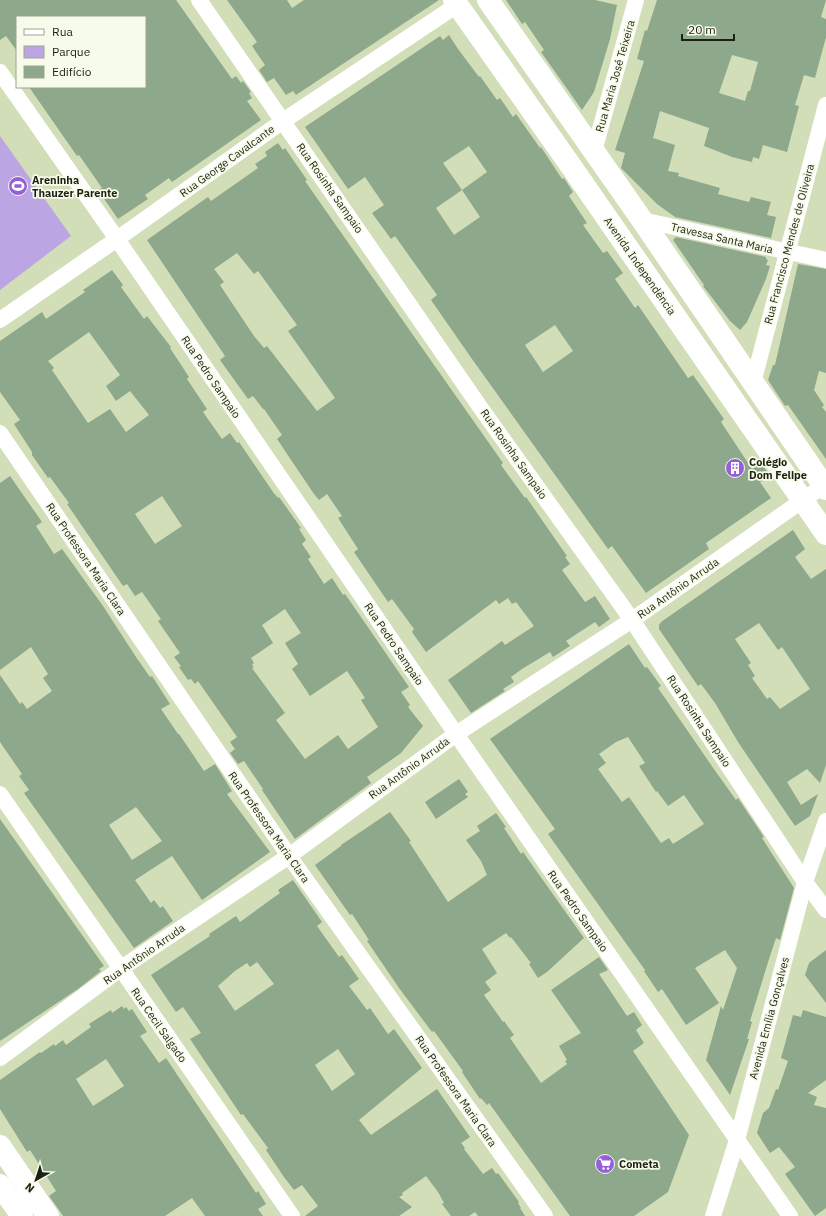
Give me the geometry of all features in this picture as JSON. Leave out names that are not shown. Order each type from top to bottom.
[{"type":"main road","points":[[488,0],[642,220],[825,488]]},
{"type":"main road","name":"Avenida Independência","points":[[456,3],[826,534]]},
{"type":"main road","points":[[0,1146],[48,1216]]},
{"type":"main road","points":[[0,1185],[22,1216]]},
{"type":"street","name":"Rua Rosinha Sampaio","points":[[199,0],[480,407],[632,620],[805,882],[826,910]]},
{"type":"street","name":"Rua Maria José Teixeira","points":[[594,152],[636,0]]},
{"type":"street","name":"Rua George Cavalcante","points":[[0,320],[283,121],[456,3]]},
{"type":"street","name":"Rua Pedro Sampaio","points":[[0,72],[117,239],[456,734],[790,1216]]},
{"type":"street","name":"Rua Francisco Mendes de Oliveira","points":[[753,383],[826,105]]},
{"type":"street","name":"Travessa Santa Maria","points":[[642,220],[826,260]]},
{"type":"street","name":"Rua Professora Maria Clara","points":[[0,433],[289,856],[545,1216]]},
{"type":"street","name":"Rua Antônio Arruda","points":[[0,1058],[120,969],[289,856],[456,734],[632,620],[802,501],[825,488]]},
{"type":"street","name":"Rua Cecil Salgado","points":[[0,794],[292,1216]]},
{"type":"street","name":"Avenida Emília Gonçalves","points":[[714,1216],[737,1140],[805,882],[826,821]]},
{"type":"green space","name":"Areninha Thauzer Parente","points":[[0,136],[71,236],[0,290]]},
{"type":"building","points":[[0,0],[176,0],[232,79],[236,76],[241,83],[243,81],[251,92],[249,93],[252,98],[247,101],[261,120],[172,182],[169,178],[145,195],[148,199],[118,219],[98,190],[102,188],[79,155],[77,156],[30,88],[146,88],[146,16],[16,16],[16,50],[6,36],[0,40]]},
{"type":"building","points":[[227,0],[287,0],[292,8],[304,0],[439,0],[296,95],[293,91],[286,95],[274,78],[267,82],[259,70],[265,65],[252,46],[257,42]]},
{"type":"building","points":[[506,0],[595,0],[617,5],[610,39],[594,92],[582,110],[541,52],[544,50],[525,22],[522,24]]},
{"type":"building","points":[[657,0],[826,0],[821,17],[826,19],[826,37],[815,78],[804,75],[795,105],[799,106],[787,152],[763,145],[759,159],[753,157],[752,162],[732,157],[704,146],[709,128],[660,111],[653,138],[675,145],[668,171],[679,173],[678,176],[720,188],[718,194],[749,202],[751,197],[771,202],[767,215],[776,217],[771,238],[675,217],[657,204],[621,168],[625,153],[615,150],[644,61],[637,59],[645,30],[647,31]],"holes":[[[732,55],[758,62],[750,91],[748,91],[745,101],[719,93]]]},
{"type":"building","points":[[449,35],[497,100],[500,98],[513,117],[516,114],[540,148],[541,147],[562,179],[564,178],[573,192],[569,196],[587,223],[583,225],[603,253],[607,251],[623,273],[615,279],[635,308],[638,305],[688,378],[693,375],[724,419],[721,422],[752,469],[761,463],[770,476],[760,482],[771,498],[706,543],[709,549],[646,593],[612,546],[608,549],[472,359],[431,300],[437,295],[395,236],[391,239],[372,213],[384,205],[365,177],[348,189],[305,127],[440,36],[443,40]],"holes":[[[469,146],[487,172],[462,190],[443,163]],[[462,190],[480,217],[454,235],[436,208]],[[555,325],[573,351],[543,372],[525,345]]]},
{"type":"building","points":[[278,143],[283,150],[285,148],[307,180],[305,181],[503,463],[501,465],[525,498],[526,497],[567,556],[565,557],[570,564],[562,570],[585,602],[595,596],[610,619],[599,627],[595,622],[566,641],[570,646],[553,657],[550,652],[522,669],[511,677],[514,682],[503,689],[505,691],[471,713],[448,680],[502,641],[505,645],[534,626],[516,602],[512,604],[508,598],[499,604],[496,600],[426,652],[412,632],[414,629],[392,599],[388,602],[354,552],[358,549],[338,518],[342,516],[327,494],[319,500],[314,494],[277,439],[282,435],[264,409],[253,396],[248,399],[220,360],[225,356],[147,240],[208,197],[211,201],[258,168],[255,164],[267,156],[265,152]],"holes":[[[237,253],[254,274],[258,271],[297,325],[288,331],[335,398],[317,411],[267,346],[264,348],[254,336],[220,285],[224,282],[214,269]]]},
{"type":"building","points":[[676,237],[766,257],[768,260],[766,265],[770,266],[766,279],[747,322],[740,330],[730,321],[703,286],[704,285],[673,240]]},
{"type":"building","points":[[798,264],[826,269],[826,373],[819,371],[814,390],[824,405],[822,407],[826,412],[826,459],[788,405],[785,406],[768,380],[773,365],[775,365]]},
{"type":"building","points":[[112,270],[123,285],[121,287],[144,319],[147,316],[171,347],[170,348],[189,377],[187,379],[207,409],[203,412],[222,439],[230,433],[237,443],[239,442],[273,492],[278,498],[279,497],[301,528],[299,529],[306,540],[302,544],[311,557],[308,559],[324,584],[332,578],[343,595],[345,594],[409,687],[401,692],[410,705],[408,707],[423,726],[401,753],[367,777],[371,783],[295,839],[244,761],[238,764],[230,753],[235,749],[230,742],[237,737],[198,681],[195,684],[191,679],[188,680],[179,667],[181,666],[174,657],[180,653],[158,621],[161,619],[142,592],[135,596],[127,584],[123,586],[67,504],[69,503],[50,477],[48,478],[32,455],[32,452],[14,424],[20,420],[0,392],[0,341],[42,312],[46,319],[85,292],[83,290]],"holes":[[[89,332],[120,375],[106,386],[116,401],[130,391],[149,415],[126,432],[110,409],[88,423],[52,370],[54,368],[48,361]],[[162,496],[182,526],[155,544],[135,514]],[[285,609],[301,633],[285,643],[298,664],[292,669],[310,696],[347,671],[365,698],[361,700],[378,727],[348,749],[338,735],[305,759],[276,720],[285,713],[252,668],[254,667],[252,665],[254,663],[251,658],[273,643],[262,625]]]},
{"type":"building","points":[[10,476],[42,522],[36,526],[54,554],[62,549],[103,606],[150,677],[152,676],[170,704],[161,709],[178,734],[204,771],[215,764],[232,791],[227,794],[270,852],[202,900],[172,856],[135,880],[151,903],[154,900],[160,908],[163,906],[173,921],[134,948],[24,793],[29,790],[19,776],[22,774],[0,742],[0,675],[20,704],[22,702],[27,709],[52,691],[43,678],[48,674],[31,647],[0,670],[0,483]],"holes":[[[136,807],[162,841],[132,860],[109,825]]]},
{"type":"building","points":[[793,530],[805,549],[795,557],[811,579],[826,569],[826,765],[820,783],[807,769],[787,782],[801,805],[818,794],[810,816],[795,826],[738,742],[715,703],[701,684],[698,686],[659,629],[661,622]],"holes":[[[759,623],[778,650],[782,647],[810,689],[780,709],[770,697],[767,699],[752,678],[755,676],[748,665],[751,663],[735,639]]]},
{"type":"building","points":[[629,644],[645,668],[647,667],[661,686],[658,688],[716,772],[736,800],[738,798],[764,837],[762,838],[794,888],[780,940],[776,938],[769,959],[750,1021],[752,1022],[747,1039],[749,1039],[730,1095],[706,1060],[721,1006],[723,1010],[737,968],[725,950],[695,968],[719,1003],[686,1025],[662,989],[658,992],[644,971],[645,970],[548,834],[555,829],[490,739]],"holes":[[[628,737],[645,763],[639,766],[656,792],[657,791],[668,806],[684,795],[704,824],[673,844],[669,838],[661,843],[629,797],[622,802],[598,769],[606,763],[599,754],[616,742]]]},
{"type":"building","points":[[459,779],[468,792],[465,794],[468,797],[436,819],[425,802]]},
{"type":"building","points":[[390,812],[411,841],[409,842],[448,902],[487,875],[481,861],[466,840],[480,831],[477,826],[496,813],[506,827],[504,828],[521,854],[523,852],[584,938],[547,972],[538,978],[529,964],[531,963],[511,937],[510,938],[506,933],[482,949],[497,973],[485,982],[491,990],[484,995],[514,1035],[510,1038],[541,1083],[567,1064],[565,1061],[567,1060],[559,1046],[581,1033],[551,990],[599,957],[608,970],[599,974],[627,1016],[634,1012],[642,1025],[636,1030],[644,1043],[633,1051],[689,1135],[668,1192],[634,1216],[570,1216],[489,1103],[487,1105],[481,1098],[480,1099],[462,1072],[463,1071],[434,1031],[432,1032],[399,988],[367,941],[369,940],[352,914],[350,915],[315,865],[341,845]]},
{"type":"building","points":[[0,819],[104,966],[99,969],[101,971],[78,989],[0,1041]]},
{"type":"building","points":[[293,880],[322,922],[317,926],[339,957],[342,955],[359,979],[349,986],[367,1010],[370,1008],[388,1034],[394,1029],[422,1068],[359,1120],[371,1135],[437,1089],[470,1137],[461,1143],[465,1148],[464,1149],[483,1174],[492,1168],[496,1174],[498,1173],[519,1202],[520,1208],[525,1216],[478,1216],[475,1212],[469,1216],[451,1216],[442,1204],[444,1203],[438,1192],[426,1176],[402,1193],[403,1195],[399,1197],[412,1207],[399,1216],[305,1216],[318,1206],[302,1185],[294,1190],[284,1177],[266,1150],[268,1148],[243,1114],[241,1115],[190,1039],[201,1033],[183,1007],[176,1012],[151,975],[210,936],[209,934],[236,916],[240,922],[280,893],[278,890]],"holes":[[[257,962],[274,984],[235,1011],[218,986],[247,963],[250,967]],[[338,1049],[355,1074],[332,1091],[315,1065]]]},
{"type":"building","points":[[826,950],[826,1003],[805,975],[809,963]]},
{"type":"building","points":[[122,1006],[124,1009],[126,1007],[129,1011],[132,1009],[147,1032],[140,1036],[159,1063],[166,1058],[256,1193],[258,1191],[266,1204],[258,1209],[263,1216],[205,1216],[192,1198],[165,1216],[63,1216],[49,1196],[56,1191],[30,1150],[27,1152],[0,1109],[0,1080],[54,1044],[55,1046],[63,1040],[66,1045],[91,1027],[89,1024],[111,1010],[112,1013]],"holes":[[[106,1059],[124,1086],[93,1106],[76,1079]]]},
{"type":"building","points":[[803,1010],[826,1017],[826,1080],[808,1093],[817,1097],[814,1105],[826,1108],[826,1208],[815,1216],[785,1174],[795,1167],[779,1147],[770,1153],[757,1133],[763,1113],[769,1108],[776,1089],[778,1090],[788,1061],[781,1058],[793,1015],[801,1017]]},
{"type":"place","name":"Areninha Thauzer Parente","points":[[18,186]]},
{"type":"place","name":"Colégio Dom Felipe","points":[[735,468]]},
{"type":"place","name":"Cometa","points":[[605,1164]]}]
